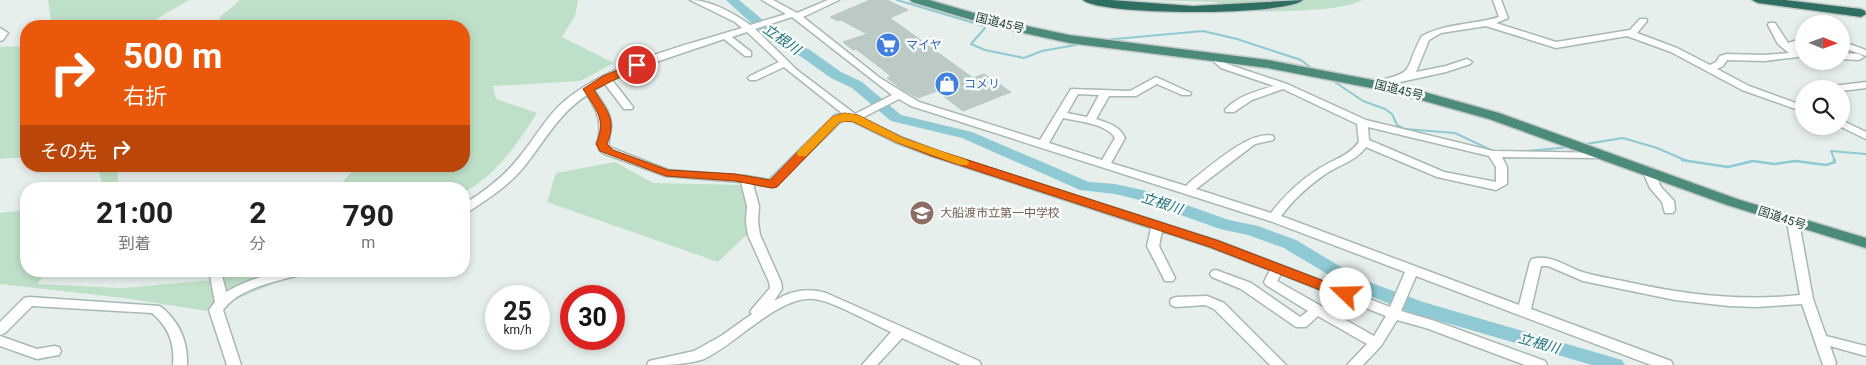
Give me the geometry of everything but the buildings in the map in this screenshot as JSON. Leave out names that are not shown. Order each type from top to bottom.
[{"type":"highway","name":"国道45号","points":[[916,0],[996,24],[1069,39],[1313,71],[1377,84],[1494,116],[1793,222],[1866,244]]},
{"type":"highway","points":[[1089,0],[1155,8],[1222,9],[1297,0]]},
{"type":"highway","points":[[1114,0],[1212,6],[1270,0]]},
{"type":"highway","points":[[1758,0],[1862,11]]},
{"type":"highway","points":[[1769,0],[1862,11]]},
{"type":"highway","points":[[1804,0],[1862,11]]},
{"type":"street","points":[[694,0],[752,28],[785,63],[857,116],[899,140],[936,154],[1157,225],[1278,268],[1525,365]]},
{"type":"street","points":[[766,0],[792,15],[894,97],[926,109],[1274,218],[1410,273],[1524,311],[1666,365]]},
{"type":"street","points":[[470,205],[493,190],[513,172],[526,157],[546,125],[558,112],[606,78],[647,61],[835,0]]},
{"type":"street","points":[[1405,77],[1414,70],[1422,44],[1428,35],[1438,31],[1504,18],[1497,0]]},
{"type":"street","points":[[1486,23],[1556,45],[1633,32],[1643,22]]},
{"type":"street","points":[[1772,26],[1781,42],[1795,52]]},
{"type":"street","points":[[0,31],[3,33],[0,38]]},
{"type":"street","points":[[1628,33],[1674,50],[1735,83],[1795,106]]},
{"type":"street","points":[[726,36],[748,54]]},
{"type":"street","points":[[1850,49],[1862,55]]},
{"type":"street","points":[[1713,71],[1712,68],[1720,64],[1723,58],[1727,56],[1764,58],[1795,54]]},
{"type":"street","points":[[1214,57],[1224,66],[1284,86],[1362,122],[1493,154],[1606,155]]},
{"type":"street","points":[[1377,84],[1443,68],[1458,68],[1467,62]]},
{"type":"street","points":[[753,78],[785,63]]},
{"type":"street","points":[[606,78],[628,107]]},
{"type":"street","points":[[1042,145],[1075,91],[1135,93],[1156,80],[1186,93]]},
{"type":"street","points":[[1850,87],[1866,85]]},
{"type":"street","points":[[1230,110],[1238,103],[1252,96],[1284,86]]},
{"type":"street","points":[[588,89],[606,119],[607,131],[602,144],[604,149],[609,152],[666,173],[746,179],[772,184],[836,120],[844,116],[857,116],[894,97]]},
{"type":"street","points":[[1090,121],[1105,93]]},
{"type":"street","points":[[1062,115],[1111,127],[1120,135],[1105,164]]},
{"type":"street","points":[[1274,218],[1289,197],[1321,172],[1347,159],[1359,149],[1364,142],[1362,122]]},
{"type":"street","points":[[1850,128],[1866,136]]},
{"type":"street","points":[[1188,191],[1195,183],[1252,142],[1269,138]]},
{"type":"street","points":[[1364,142],[1441,175],[1496,187],[1502,184],[1504,168],[1493,154]]},
{"type":"street","points":[[1648,170],[1653,184],[1668,201],[1669,210]]},
{"type":"street","points":[[743,329],[776,289],[775,282],[754,235],[752,222],[753,206],[746,179]]},
{"type":"street","points":[[1793,222],[1807,300],[1829,362]]},
{"type":"street","points":[[1157,225],[1153,246],[1169,278]]},
{"type":"street","points":[[1524,311],[1536,262],[1542,261],[1556,264],[1576,274],[1669,295],[1726,302],[1790,302],[1807,300]]},
{"type":"street","points":[[1278,268],[1270,282],[1376,343]]},
{"type":"street","points":[[1354,365],[1376,343],[1396,314],[1410,273]]},
{"type":"street","points":[[1216,274],[1246,286],[1301,324],[1317,310]]},
{"type":"street","points":[[216,277],[221,302]]},
{"type":"street","points":[[234,365],[216,310],[221,302],[236,291],[279,277]]},
{"type":"street","points":[[654,365],[699,355],[743,329],[774,306],[796,295],[809,294],[820,295],[840,303],[974,365]]},
{"type":"street","points":[[1176,302],[1206,300],[1219,306],[1279,365]]},
{"type":"street","points":[[0,330],[29,301],[155,309],[169,321],[180,345],[180,365]]},
{"type":"street","points":[[1396,314],[1430,324],[1540,365]]},
{"type":"street","points":[[869,365],[900,331]]},
{"type":"street","points":[[1820,339],[1866,351]]},
{"type":"street","points":[[0,341],[37,354],[54,351]]},
{"type":"green space","points":[[48,0],[189,0],[156,20],[51,20]]},
{"type":"green space","points":[[240,0],[578,0],[575,16],[562,37],[614,63],[580,81],[493,86],[496,99],[537,113],[505,158],[486,177],[470,188],[470,182],[342,182],[352,172],[470,172],[470,20],[219,20]]},
{"type":"green space","points":[[1147,0],[1363,0],[1334,8],[1315,10],[1222,11],[1216,2]]},
{"type":"green space","points":[[20,46],[20,157],[0,159],[0,47]]},
{"type":"green space","points":[[615,162],[653,183],[741,185],[758,224],[718,262],[547,202],[556,173]]},
{"type":"green space","points":[[99,172],[118,172],[117,182],[102,182]]},
{"type":"green space","points":[[20,211],[20,277],[42,277],[37,284],[123,288],[214,280],[220,277],[290,277],[207,311],[124,298],[0,284],[0,213]]},
{"type":"waterway","name":"立根川","points":[[732,0],[777,39],[805,53],[836,75],[857,85],[896,118],[967,135],[1086,187],[1115,189],[1141,195],[1226,225],[1252,230],[1290,244],[1355,283],[1416,307],[1615,365]]},
{"type":"waterway","points":[[897,0],[984,26],[985,28],[971,44],[985,50],[1024,58],[1042,51],[1081,44]]},
{"type":"waterway","points":[[1104,40],[1203,31],[1237,39],[1301,60],[1310,67]]},
{"type":"waterway","points":[[1332,80],[1363,101],[1385,109],[1392,114],[1397,125],[1405,129],[1455,133],[1493,151],[1527,151],[1570,147]]},
{"type":"waterway","points":[[1586,144],[1623,138],[1657,148],[1686,161]]},
{"type":"waterway","points":[[1835,161],[1831,151],[1866,154]]},
{"type":"waterway","points":[[1682,160],[1686,161]]},
{"type":"waterway","points":[[1795,161],[1826,165],[1835,162],[1834,160]]},
{"type":"waterway","points":[[1686,161],[1728,167],[1753,161]]},
{"type":"waterway","points":[[1753,161],[1774,164],[1795,161]]},
{"type":"slow traffic","points":[[802,154],[839,117],[844,116],[854,118],[899,140],[964,163]]},
{"type":"place","name":"マイヤ","points":[[888,45]]},
{"type":"place","name":"コメリ","points":[[947,84]]},
{"type":"place","name":"大船渡市立第一中学校","points":[[922,213]]},
{"type":"route","points":[[637,65],[606,78],[588,89],[606,119],[607,131],[602,144],[604,149],[609,152],[666,173],[735,177],[772,184],[839,117],[844,116],[854,118],[899,140],[936,154],[1214,244],[1346,294]]}]
